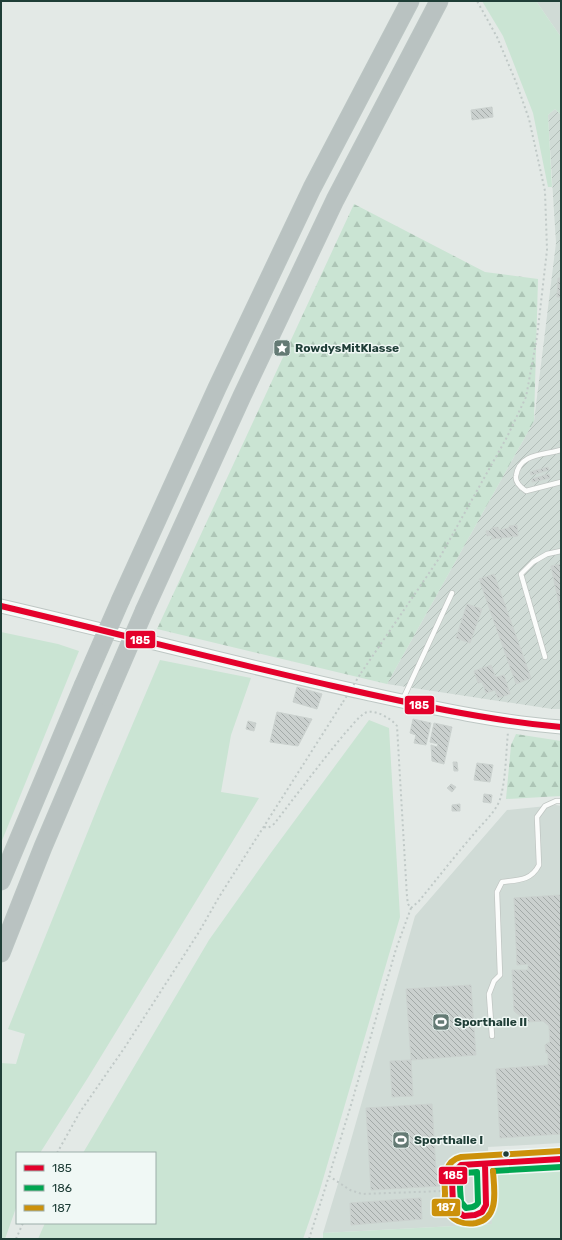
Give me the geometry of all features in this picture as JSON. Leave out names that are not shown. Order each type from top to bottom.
[{"type":"highway","points":[[1,881],[121,599],[217,388],[312,188],[410,1]]},
{"type":"highway","points":[[1,953],[43,847],[145,609],[242,396],[332,207],[439,1]]},
{"type":"main road","points":[[1,606],[320,683],[402,701],[509,721],[561,727]]},
{"type":"street","points":[[485,1164],[486,1205],[482,1212],[475,1215],[464,1216],[458,1212],[453,1205],[452,1190],[452,1179],[454,1172],[461,1165],[561,1159]]},
{"type":"lane","points":[[561,450],[530,457],[520,463],[516,479],[517,483],[526,490],[561,482]]},
{"type":"lane","points":[[545,657],[521,574],[533,562],[548,554],[561,551]]},
{"type":"lane","points":[[402,701],[452,593]]},
{"type":"lane","points":[[492,1036],[489,994],[494,981],[500,975],[497,892],[502,882],[526,879],[536,872],[539,865],[537,817],[545,806],[556,801],[561,801]]},
{"type":"path","points":[[58,1152],[80,1112],[125,1047],[199,932],[219,897],[361,673],[440,557],[507,437],[526,397],[537,337],[547,250],[545,191],[529,119],[524,104],[497,37],[477,1]]},
{"type":"path","points":[[264,827],[268,828],[274,824],[360,716],[366,712],[372,711],[390,718],[397,726],[407,897],[408,904],[411,908]]},
{"type":"path","points":[[309,1239],[353,1098],[393,956],[411,908],[419,901],[478,829],[489,818],[497,806],[501,796],[504,780],[509,721]]},
{"type":"path","points":[[329,1176],[350,1190],[362,1194],[452,1190]]},
{"type":"path","points":[[16,1239],[23,1224]]},
{"type":"shaded area","points":[[536,1],[561,1],[561,37]]},
{"type":"shaded area","points":[[555,109],[561,115],[561,709],[552,709],[387,684],[534,421],[556,243],[548,115]]},
{"type":"shaded area","points":[[556,805],[561,806],[561,1143],[488,1147],[492,1224],[323,1233],[415,916],[507,810]]},
{"type":"green space","points":[[482,1],[536,1],[561,37],[561,115],[555,109],[548,115],[552,187],[548,187],[533,113],[503,36]]},
{"type":"green space","points":[[354,204],[485,272],[538,279],[534,421],[387,684],[157,629]]},
{"type":"green space","points":[[1,632],[58,644],[79,651],[1,843]]},
{"type":"green space","points":[[160,660],[251,678],[231,735],[221,792],[259,798],[89,1076],[41,1152],[16,1152],[16,1208],[5,1239],[1,1239],[1,1063],[16,1064],[25,1034],[8,1029],[105,789]]},
{"type":"green space","points":[[369,720],[389,728],[400,917],[319,1193],[303,1239],[38,1239],[45,1224],[156,1224],[156,1152],[84,1152],[209,940],[270,854]]},
{"type":"green space","points":[[516,734],[561,741],[561,796],[506,799],[511,745]]},
{"type":"green space","points":[[561,1170],[561,1239],[323,1239],[323,1233],[492,1224],[489,1175]]},
{"type":"building","points":[[492,107],[493,117],[472,120],[471,110]]},
{"type":"building","points":[[558,278],[561,278],[561,297],[557,297]]},
{"type":"building","points":[[548,467],[549,470],[531,475],[530,472]]},
{"type":"building","points":[[549,474],[550,478],[532,482],[532,479]]},
{"type":"building","points":[[517,525],[518,536],[492,539],[492,535],[487,536],[486,531],[492,530],[492,528],[498,527],[499,530]]},
{"type":"building","points":[[561,564],[561,614],[551,566]]},
{"type":"building","points":[[494,574],[531,678],[516,684],[479,579]]},
{"type":"building","points":[[467,604],[482,609],[470,643],[456,638]]},
{"type":"building","points":[[491,665],[495,676],[497,677],[504,675],[510,694],[498,698],[495,690],[486,693],[482,682],[478,683],[474,671]]},
{"type":"building","points":[[297,687],[322,694],[317,709],[293,702]]},
{"type":"building","points":[[277,712],[312,719],[298,746],[270,742]]},
{"type":"building","points":[[413,719],[431,723],[426,745],[414,743],[416,735],[410,733]]},
{"type":"building","points":[[248,721],[256,723],[254,731],[246,729]]},
{"type":"building","points":[[434,723],[452,727],[444,764],[432,761],[431,745],[437,747],[438,744],[430,742]]},
{"type":"building","points":[[453,762],[457,762],[458,771],[454,771]]},
{"type":"building","points":[[477,763],[493,765],[490,782],[474,780]]},
{"type":"building","points":[[451,784],[456,787],[452,792],[447,788]]},
{"type":"building","points":[[484,794],[492,795],[491,803],[483,802]]},
{"type":"building","points":[[460,804],[460,811],[452,811],[452,805]]},
{"type":"building","points":[[561,895],[561,1134],[500,1138],[496,1069],[548,1065],[548,1053],[546,1053],[545,1045],[550,1042],[549,1026],[543,1021],[527,1022],[514,1011],[512,970],[528,970],[528,964],[517,965],[514,898]]},
{"type":"building","name":"Sporthalle II","points":[[471,985],[476,1055],[411,1060],[406,989]]},
{"type":"building","points":[[411,1060],[413,1096],[392,1097],[390,1061]]},
{"type":"building","name":"Sporthalle I","points":[[432,1104],[436,1171],[439,1171],[440,1186],[371,1190],[366,1108]]},
{"type":"building","points":[[421,1198],[422,1219],[351,1225],[350,1203]]},
{"type":"transit line","name":"185","points":[[1,606],[250,667],[389,699],[503,720],[561,727]]},
{"type":"transit line","name":"187","points":[[493,1171],[494,1202],[489,1215],[484,1220],[476,1223],[462,1223],[454,1219],[445,1206],[445,1177],[448,1166],[455,1159],[461,1157],[561,1151]]},
{"type":"transit line","name":"185","points":[[485,1164],[486,1205],[482,1212],[475,1215],[464,1216],[458,1212],[453,1205],[452,1179],[454,1172],[461,1165],[561,1159]]},
{"type":"transit line","name":"186","points":[[493,1171],[561,1167]]},
{"type":"transit line","name":"186","points":[[477,1172],[478,1203],[474,1207],[466,1208],[461,1202],[461,1179],[465,1173],[477,1172]]},
{"type":"place","name":"RowdysMitKlasse","points":[[282,348]]},
{"type":"place","name":"Sporthalle II","points":[[441,1022]]},
{"type":"place","name":"Sporthalle I","points":[[401,1140]]}]
